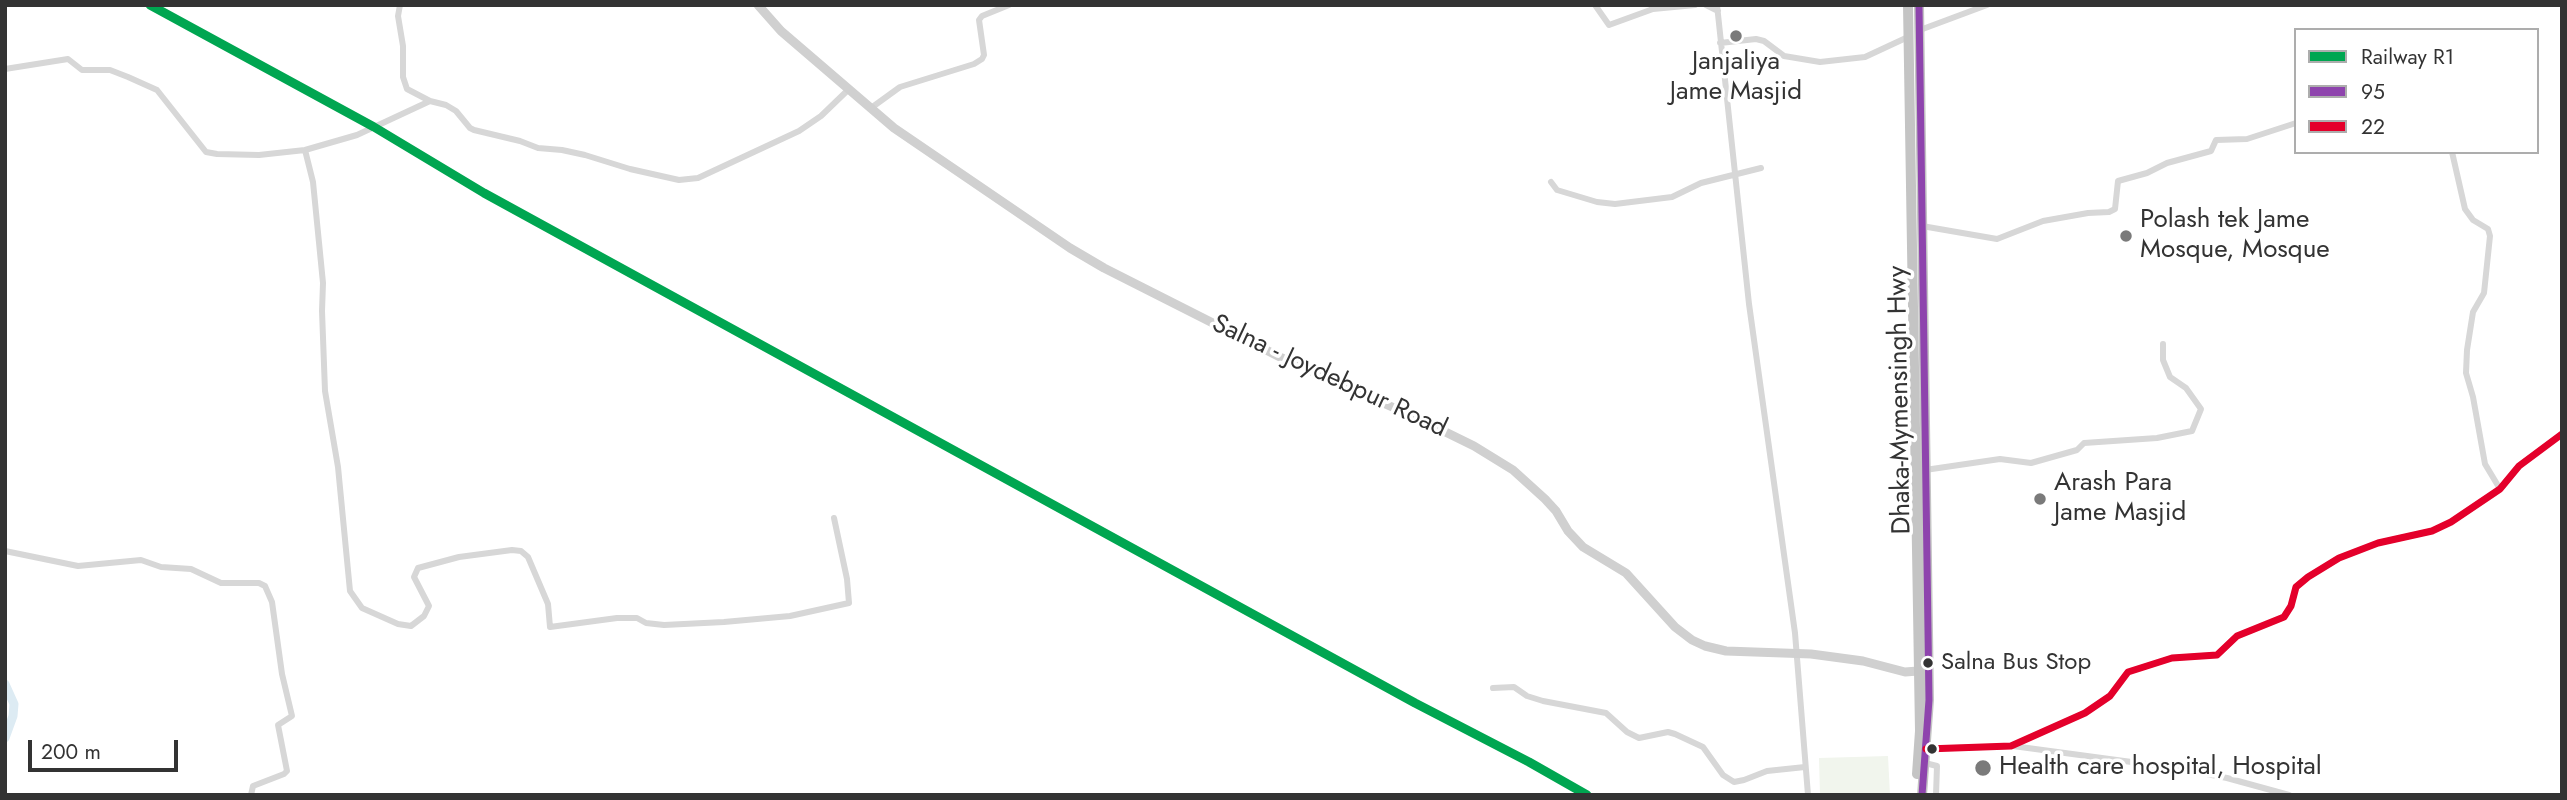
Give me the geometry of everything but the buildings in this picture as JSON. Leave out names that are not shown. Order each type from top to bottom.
[{"type":"highway","name":"Dhaka-Mymensingh Hwy","points":[[1908,5],[1920,731],[1916,795]]},
{"type":"highway","name":"Dhaka-Mymensingh Hwy","points":[[1919,5],[1929,700],[1922,795]]},
{"type":"main road","name":"Salna - Joydebpur Road","points":[[758,5],[780,31],[894,128],[1104,268],[1280,357],[1441,430],[1513,470],[1550,505],[1583,547],[1626,573],[1675,626],[1692,640],[1726,651],[1795,653],[1863,661],[1905,672],[1918,671]]},
{"type":"street","points":[[400,5],[398,16],[403,46],[403,77],[407,89],[456,111],[474,130],[538,148],[585,155],[679,180],[698,178],[799,131],[821,116],[849,89]]},
{"type":"street","points":[[871,108],[900,87],[974,64],[982,59],[984,55],[979,20],[982,16],[1009,5]]},
{"type":"street","points":[[1595,5],[1609,24],[1652,7],[1695,5]]},
{"type":"street","points":[[1706,5],[1718,8],[1753,331],[1795,633],[1808,795]]},
{"type":"street","points":[[1920,30],[1987,5]]},
{"type":"street","points":[[1720,43],[1756,39],[1764,41],[1784,56],[1820,62],[1865,57],[1908,37]]},
{"type":"street","points":[[5,69],[68,60],[82,70],[110,70],[157,90],[205,152],[259,155],[305,150],[357,135],[430,101]]},
{"type":"street","points":[[1922,226],[1997,239],[2043,221],[2088,212],[2109,212],[2115,209],[2118,181],[2210,151],[2216,140],[2247,139],[2294,124]]},
{"type":"street","points":[[305,150],[313,182],[323,283],[326,399],[338,467],[350,591],[362,608],[398,624],[411,626],[424,616],[429,606],[414,577],[418,568],[459,556],[512,550],[521,551],[528,558],[548,604],[550,627],[617,618],[637,618],[646,623],[664,625],[790,616],[849,603],[847,579],[834,517]]},
{"type":"street","points":[[2452,154],[2465,208],[2473,220],[2488,229],[2490,236],[2484,293],[2473,312],[2466,373],[2485,464],[2500,489]]},
{"type":"street","points":[[1552,182],[1556,190],[1597,202],[1615,204],[1672,197],[1700,183],[1761,168]]},
{"type":"street","points":[[1925,470],[2000,459],[2031,463],[2077,450],[2084,443],[2157,438],[2192,431],[2201,410],[2186,388],[2170,376],[2163,360],[2163,344]]},
{"type":"street","points":[[2011,746],[2085,713],[2110,695],[2128,672],[2172,658],[2217,655],[2237,636],[2284,617],[2297,587],[2339,558],[2378,544],[2432,531],[2451,522],[2500,489],[2519,466],[2562,434]]},
{"type":"street","points":[[5,551],[78,566],[141,560],[161,567],[191,569],[221,583],[259,583],[264,586],[272,602],[282,674],[292,716],[278,725],[287,771],[284,775],[253,786],[251,795]]},
{"type":"street","points":[[1493,688],[1514,687],[1527,696],[1543,701],[1606,713],[1627,733],[1639,738],[1668,732],[1675,734],[1703,747],[1723,775],[1734,782],[1767,771],[1805,767]]},
{"type":"street","points":[[1926,749],[2011,746],[2176,768],[2227,778],[2289,795]]},
{"type":"street","points":[[1925,763],[1937,766],[1936,795]]},
{"type":"shaded area","points":[[1888,756],[1890,795],[1820,795],[1819,758]]},
{"type":"waterway","points":[[5,684],[14,704],[13,716],[5,738]]},
{"type":"rail line","name":"R1","points":[[150,5],[374,127],[484,193],[1587,795]]},
{"type":"transit line","name":"95","points":[[1919,5],[1929,700],[1922,795]]},
{"type":"transit line","name":"22","points":[[1926,749],[2011,746],[2085,713],[2110,696],[2128,672],[2172,658],[2217,655],[2237,636],[2284,617],[2291,606],[2296,587],[2308,577],[2339,558],[2378,543],[2432,531],[2451,522],[2500,489],[2519,466],[2562,434]]},
{"type":"place","name":"Janjaliya Jame Masjid","points":[[1736,36]]},
{"type":"place","name":"Polash tek Jame Mosque, Mosque","points":[[2126,236]]},
{"type":"place","name":"Arash Para Jame Masjid","points":[[2040,499]]},
{"type":"place","name":"Salna Bus Stop","points":[[1928,663]]},
{"type":"place","name":"Health care hospital, Hospital","points":[[1983,768]]}]
